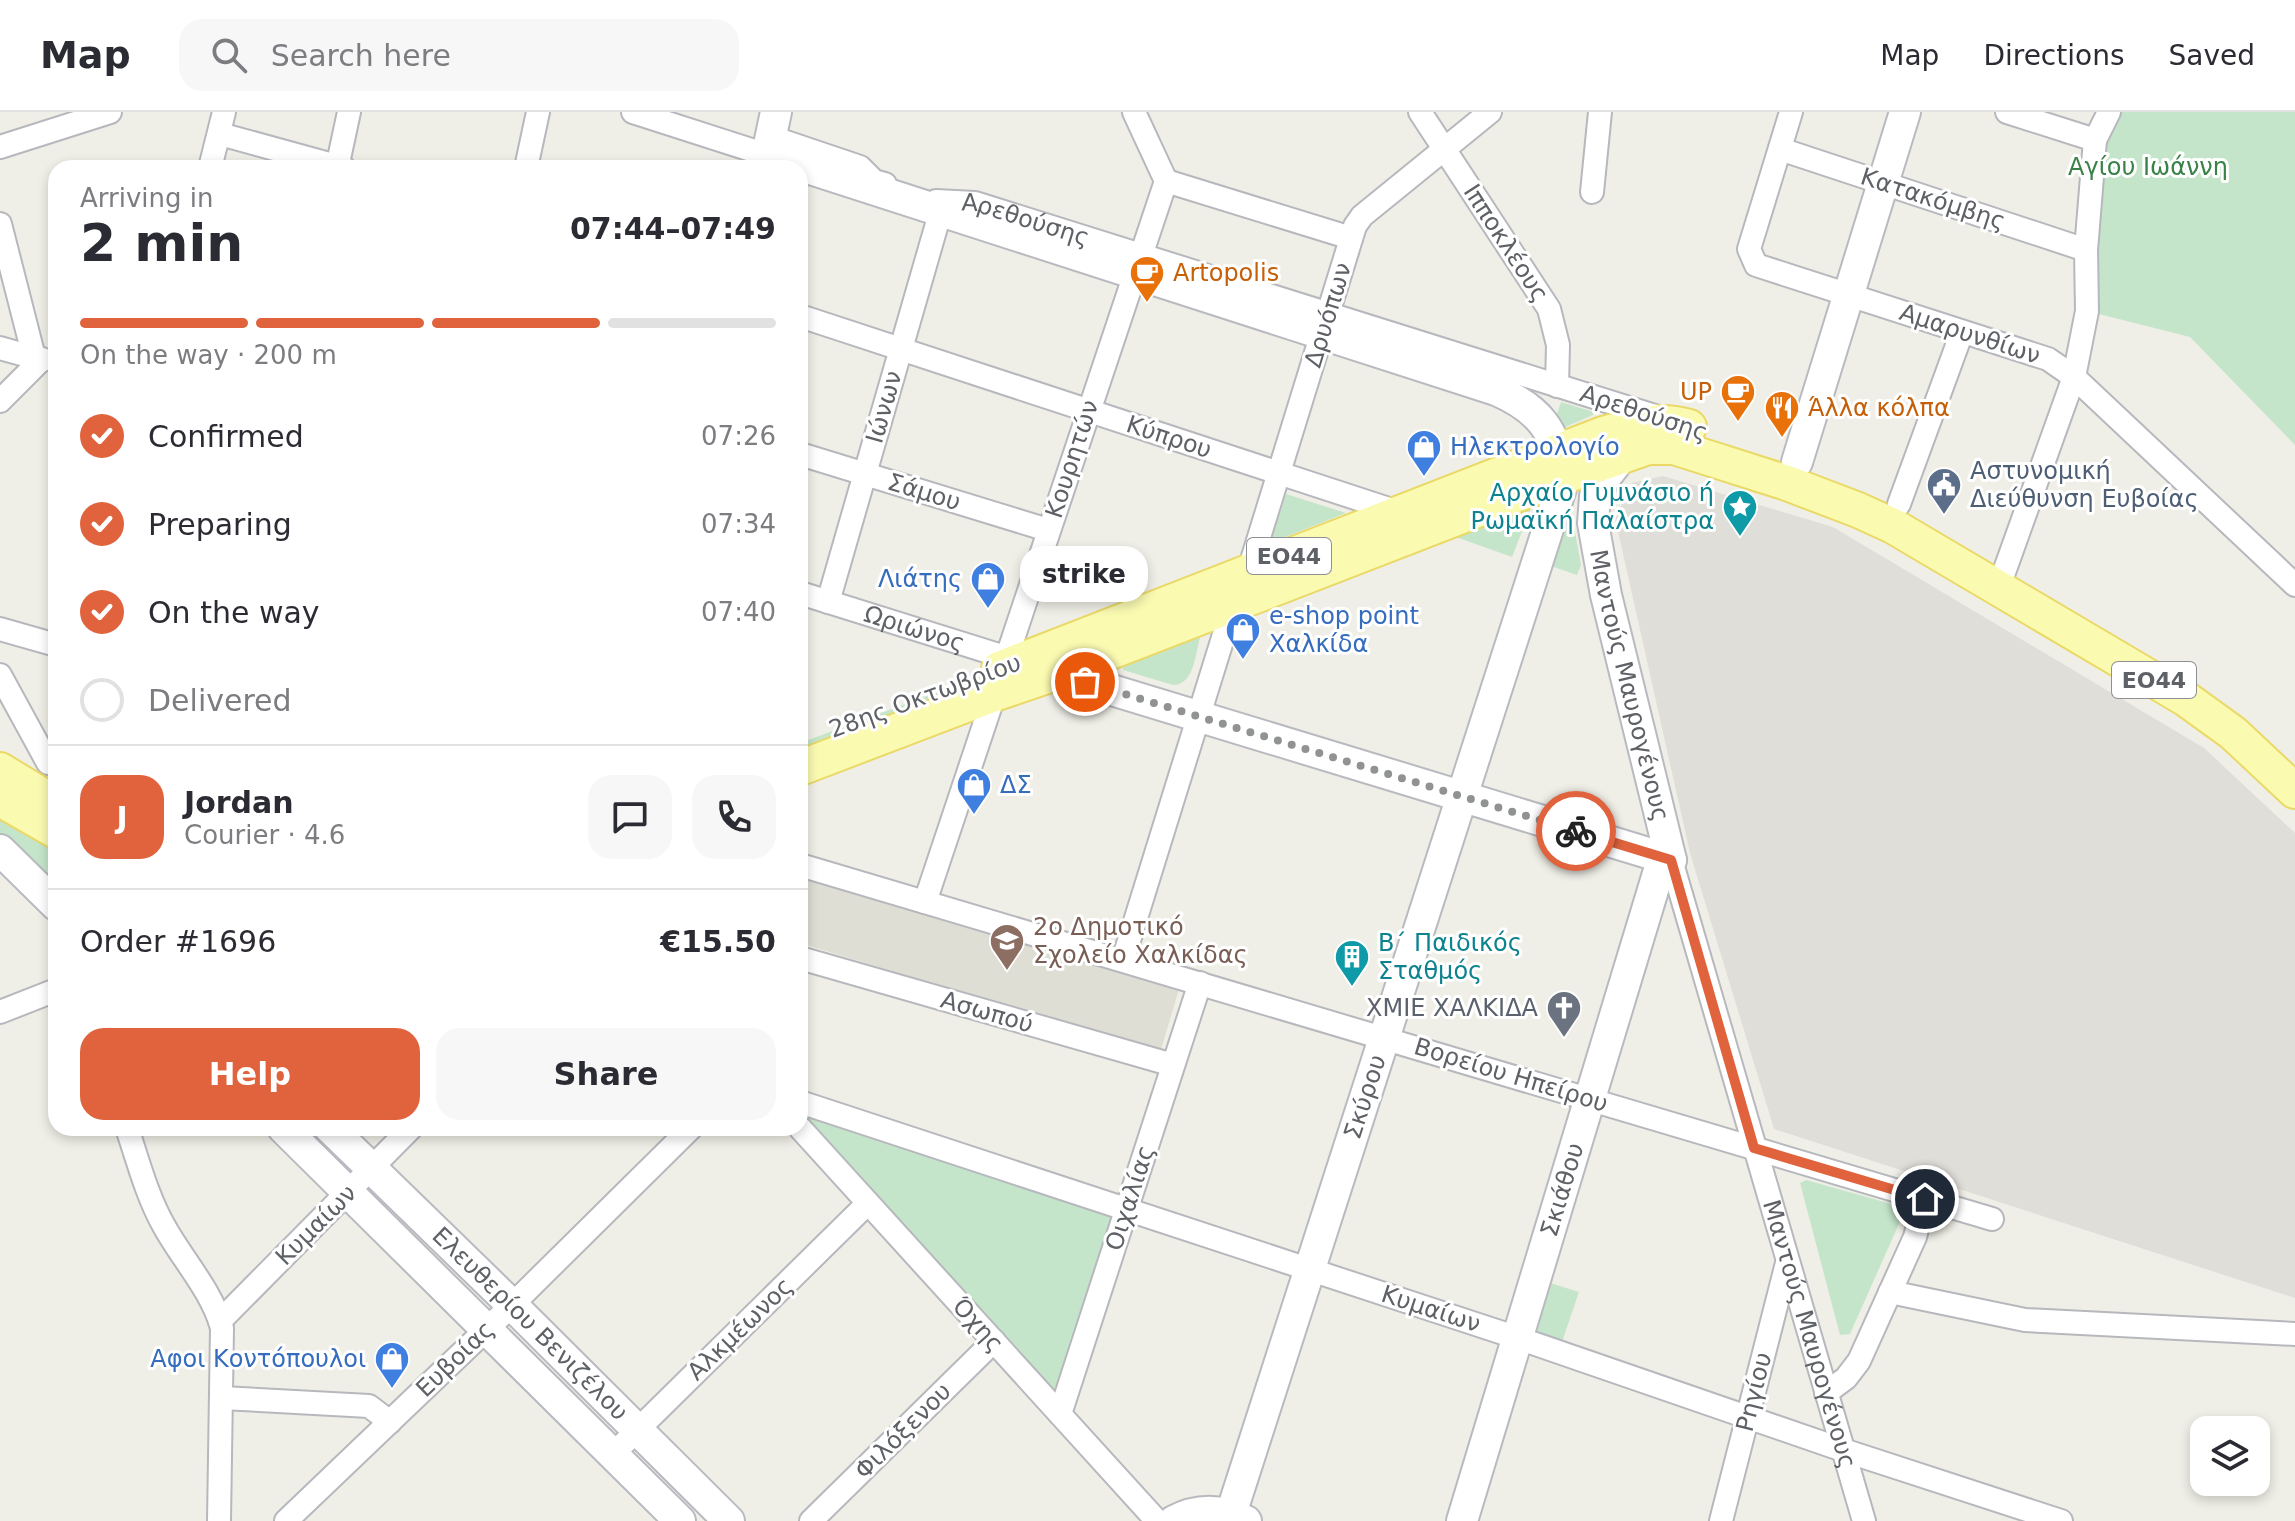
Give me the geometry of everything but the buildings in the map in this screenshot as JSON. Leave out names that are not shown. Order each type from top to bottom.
[{"type":"main road","name":"28ης Οκτωβρίου","points":[[808,764],[1006,670],[1056,673],[1219,610],[1562,464],[1635,425],[1681,425]]},
{"type":"main road","name":"Αρεθούσης","points":[[1681,425],[1797,462],[1899,504],[2002,579],[2233,733],[2295,791]]},
{"type":"main road","name":"Αρεθούσης","points":[[1562,464],[1622,456],[1648,447],[1674,447],[1787,483],[1893,526],[2194,679],[2253,723],[2295,760]]},
{"type":"main road","name":"28ης Οκτωβρίου","points":[[808,740],[1006,670],[1401,513],[1562,464]]},
{"type":"main road","points":[[0,770],[48,776]]},
{"type":"main road","points":[[0,799],[48,826]]},
{"type":"street","points":[[0,147],[110,112]]},
{"type":"street","points":[[341,160],[349,112]]},
{"type":"street","points":[[528,160],[538,112]]},
{"type":"street","name":"Αρεθούσης","points":[[633,112],[769,143],[942,208],[1136,264],[1326,324],[1557,386],[1681,425]]},
{"type":"street","points":[[1134,112],[1166,181],[1351,238]]},
{"type":"street","name":"Ιπποκλέους","points":[[1420,112],[1549,309],[1558,345],[1557,386]]},
{"type":"street","name":"Δρυόπων","points":[[1248,573],[1351,238],[1362,216],[1490,112]]},
{"type":"street","points":[[1592,192],[1600,112]]},
{"type":"street","points":[[1780,149],[1791,112]]},
{"type":"street","points":[[1797,462],[1905,112]]},
{"type":"street","points":[[2007,112],[2095,140]]},
{"type":"street","points":[[2002,579],[2074,377],[2087,311],[2086,250],[2095,140],[2109,112]]},
{"type":"street","points":[[212,160],[222,123],[321,160]]},
{"type":"street","name":"Κατακόμβης","points":[[1780,149],[2086,250]]},
{"type":"street","name":"Αμαρυνθίων","points":[[1780,149],[1749,249],[1756,265],[2048,359],[2074,377],[2295,585]]},
{"type":"street","name":"Κουρητών","points":[[925,902],[1006,670],[1048,530],[1166,181]]},
{"type":"street","name":"Ιώνων","points":[[828,602],[942,208]]},
{"type":"street","points":[[0,224],[44,360]]},
{"type":"street","name":"Κύπρου","points":[[808,319],[1401,513]]},
{"type":"street","name":"Αρεθούσης","points":[[1326,324],[1518,400],[1543,422],[1562,464]]},
{"type":"street","points":[[1899,504],[1962,332]]},
{"type":"street","points":[[0,348],[44,360]]},
{"type":"street","points":[[0,401],[44,360]]},
{"type":"street","name":"Σάμου","points":[[808,456],[1048,530]]},
{"type":"street","name":"Μαντούς Μαυρογένους","points":[[1622,456],[1595,496],[1593,523],[1606,595],[1667,859],[1864,1521]]},
{"type":"street","name":"Σκύρου","points":[[1238,1518],[1310,1270],[1462,796],[1562,464]]},
{"type":"street","name":"Ωριώνος","points":[[808,596],[1006,670]]},
{"type":"street","points":[[1123,960],[1226,628],[1219,610]]},
{"type":"street","points":[[0,629],[48,643]]},
{"type":"street","points":[[1056,673],[1667,859]]},
{"type":"street","points":[[0,675],[48,774]]},
{"type":"street","points":[[0,850],[48,897]]},
{"type":"street","name":"Σκιάθου","points":[[1462,1521],[1590,1099],[1667,859]]},
{"type":"street","name":"Βορείου Ηπείρου","points":[[808,867],[1992,1219]]},
{"type":"street","name":"Ασωπού","points":[[808,960],[1173,1065]]},
{"type":"street","name":"Οιχαλίας","points":[[1060,1414],[1200,983]]},
{"type":"street","points":[[0,1012],[48,993]]},
{"type":"street","name":"Κυμαίων","points":[[808,1105],[1518,1338],[2061,1521]]},
{"type":"street","points":[[130,1136],[151,1200],[220,1321],[224,1337],[219,1521]]},
{"type":"street","points":[[291,1136],[680,1521]]},
{"type":"street","name":"Ελευθερίου Βενιζέλου","points":[[338,1136],[729,1521]]},
{"type":"street","name":"Κυμαίων","points":[[220,1321],[403,1136]]},
{"type":"street","name":"Ευβοίας","points":[[286,1521],[683,1136]]},
{"type":"street","name":"Όχης","points":[[807,1136],[1157,1521]]},
{"type":"street","points":[[1826,1393],[1846,1378],[1859,1361],[1915,1237],[1925,1199]]},
{"type":"street","name":"Αλκμέωνος","points":[[612,1455],[868,1203]]},
{"type":"street","name":"Ρηγίου","points":[[1721,1521],[1788,1262]]},
{"type":"street","points":[[1890,1292],[2025,1320],[2295,1334]]},
{"type":"street","name":"Φιλόξενου","points":[[811,1521],[994,1341]]},
{"type":"street","points":[[222,1398],[369,1406],[390,1422]]},
{"type":"street","points":[[1174,1521],[1197,1512],[1238,1518]]},
{"type":"shaded area","points":[[1663,476],[1833,527],[2204,748],[2295,833],[2295,1298],[1774,1129],[1690,853],[1615,518],[1632,483]]},
{"type":"shaded area","name":"2ο Δημοτικό Σχολείο Χαλκίδας","points":[[808,876],[1179,989],[1160,1053],[808,945]]},
{"type":"green space","name":"Αγίου Ιωάννη","points":[[2109,112],[2295,112],[2295,445],[2190,337],[2087,311]]},
{"type":"green space","points":[[1561,402],[1594,412],[1593,415],[1563,428],[1556,417]]},
{"type":"green space","points":[[1286,494],[1346,513],[1270,543]]},
{"type":"green space","points":[[1529,507],[1512,557],[1456,537]]},
{"type":"green space","points":[[1565,508],[1571,510],[1581,565],[1577,575],[1548,565]]},
{"type":"green space","points":[[1198,633],[1200,638],[1192,668],[1180,684],[1173,685],[1123,670],[1124,661]]},
{"type":"green space","points":[[984,675],[995,678],[808,764],[808,740]]},
{"type":"green space","points":[[0,777],[48,800],[48,897],[0,850]]},
{"type":"green space","points":[[808,1105],[1126,1210],[1060,1414],[807,1136]]},
{"type":"green space","points":[[1806,1180],[1906,1208],[1850,1334],[1840,1335],[1800,1183]]},
{"type":"green space","points":[[1547,1282],[1579,1292],[1562,1342],[1531,1332]]},
{"type":"way so far","points":[[1085,682],[1576,831]]},
{"type":"place","name":"Artopolis","points":[[1147,304]]},
{"type":"place","name":"UP","points":[[1738,423]]},
{"type":"place","name":"Άλλα κόλπα","points":[[1782,439]]},
{"type":"place","name":"Ηλεκτρολογίο","points":[[1424,478]]},
{"type":"place","name":"Αστυνομική Διεύθυνση Ευβοίας","points":[[1944,516]]},
{"type":"place","name":"Αρχαίο Γυμνάσιο ή Ρωμαϊκή Παλαίστρα","points":[[1740,538]]},
{"type":"place","name":"Λιάτης","points":[[988,610]]},
{"type":"place","name":"e-shop point Χαλκίδα","points":[[1243,661]]},
{"type":"place","name":"strike","points":[[1085,682]]},
{"type":"place","name":"ΔΣ","points":[[974,816]]},
{"type":"place","name":"2ο Δημοτικό Σχολείο Χαλκίδας","points":[[1007,972]]},
{"type":"place","name":"Β΄ Παιδικός Σταθμός","points":[[1352,988]]},
{"type":"place","name":"ΧΜΙΕ ΧΑΛΚΙΔΑ","points":[[1564,1039]]},
{"type":"place","name":"Αφοι Κοντόπουλοι","points":[[392,1390]]},
{"type":"route","points":[[1576,831],[1671,860],[1754,1148],[1925,1199]]}]
